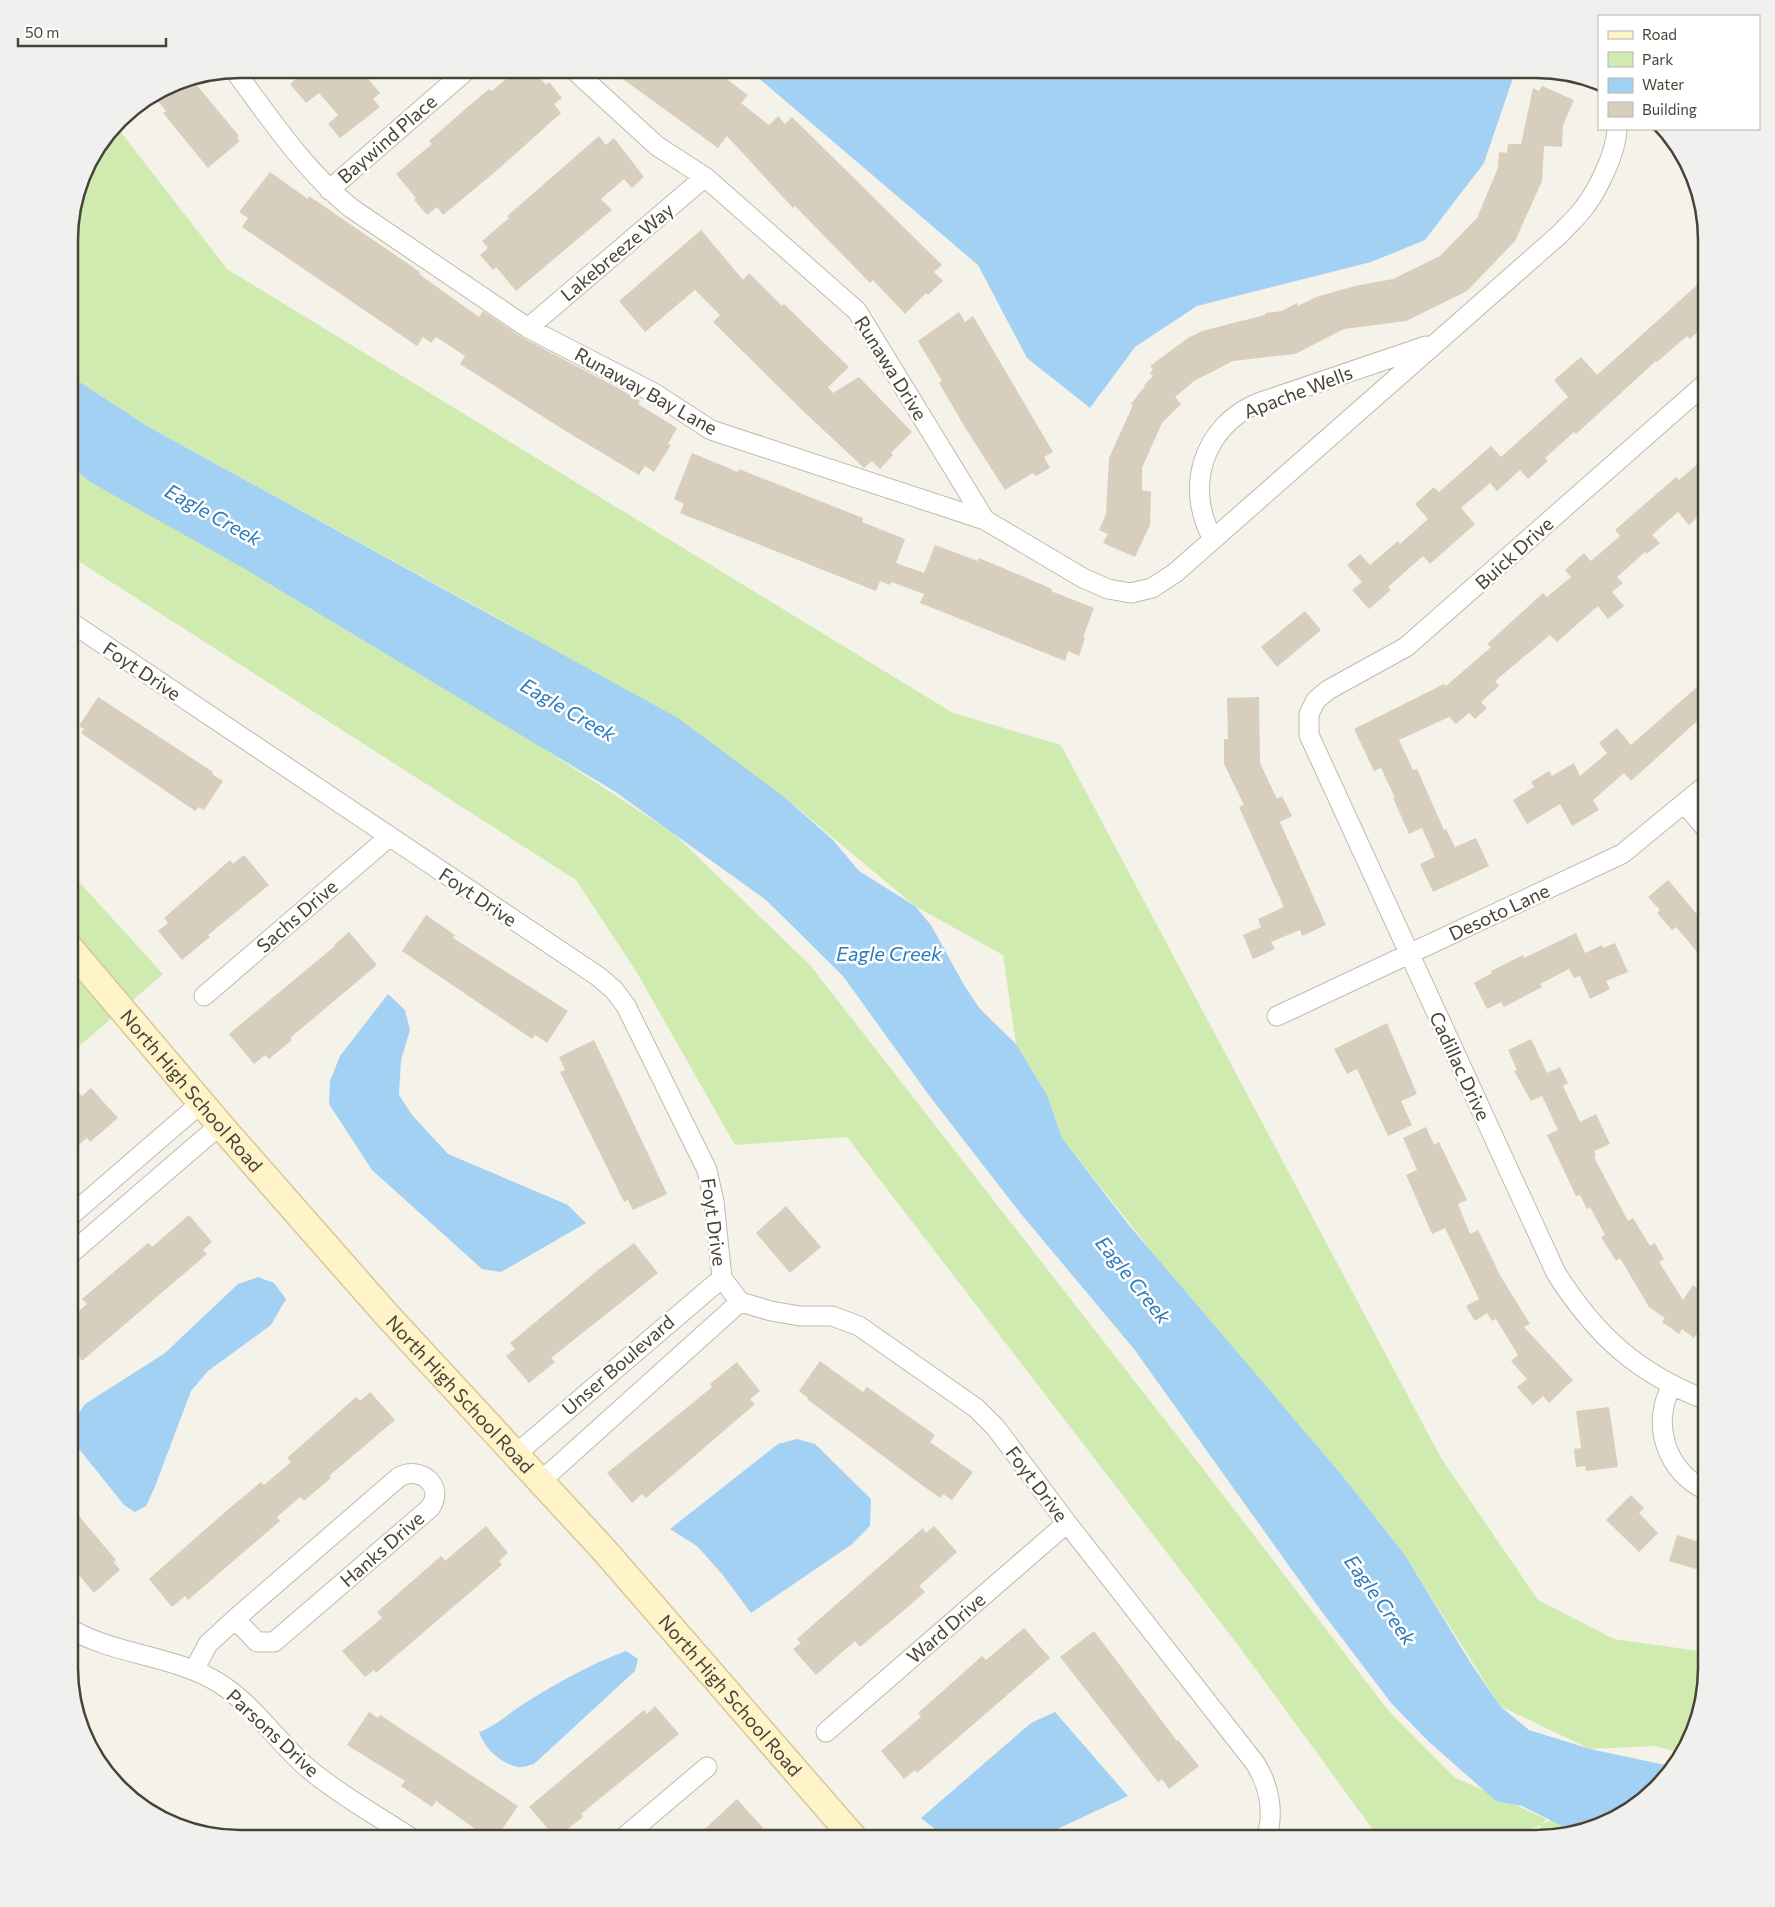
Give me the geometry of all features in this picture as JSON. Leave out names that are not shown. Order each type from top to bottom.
[{"type":"street","name":"Runaway Bay Lane","points":[[240,78],[306,164],[329,190],[351,208],[528,328],[654,393],[711,430],[986,520],[1083,578],[1108,589],[1131,593]]},
{"type":"street","name":"Baywind Place","points":[[329,190],[458,78]]},
{"type":"street","name":"Runawa Drive","points":[[583,78],[657,146],[705,177],[856,311],[986,520]]},
{"type":"street","name":"Apache Wells","points":[[1131,593],[1152,588],[1164,582],[1560,234],[1579,215],[1602,176],[1612,151],[1617,130]]},
{"type":"street","name":"Lakebreeze Way","points":[[528,328],[705,177]]},
{"type":"street","name":"Apache Wells","points":[[1212,540],[1202,514],[1199,479],[1210,444],[1226,423],[1240,411],[1258,402],[1434,343]]},
{"type":"street","name":"Buick Drive","points":[[1312,707],[1316,700],[1328,690],[1406,647],[1698,390]]},
{"type":"street","name":"Foyt Drive","points":[[78,627],[599,977],[619,995],[633,1018],[707,1170],[714,1202],[722,1278],[740,1302],[771,1311],[800,1316],[832,1316],[860,1326],[986,1418],[1255,1763],[1264,1779],[1269,1798],[1268,1830]]},
{"type":"street","name":"Cadillac Drive","points":[[1312,707],[1307,721],[1308,735],[1556,1273],[1576,1303],[1612,1344],[1640,1366],[1672,1386],[1698,1397]]},
{"type":"street","name":"Desoto Lane","points":[[1277,1016],[1622,854],[1698,792]]},
{"type":"street","points":[[1685,804],[1698,819]]},
{"type":"street","name":"Sachs Drive","points":[[204,996],[389,837]]},
{"type":"street","name":"North High School Road","points":[[78,958],[220,1125],[386,1314],[604,1550],[847,1830]]},
{"type":"street","points":[[78,1209],[201,1103]]},
{"type":"street","points":[[78,1247],[220,1125]]},
{"type":"street","points":[[78,1212],[101,1227]]},
{"type":"street","name":"Unser Boulevard","points":[[516,1454],[722,1278]]},
{"type":"street","name":"Unser Boulevard","points":[[541,1481],[740,1302]]},
{"type":"street","points":[[1672,1386],[1662,1412],[1662,1431],[1667,1448],[1682,1473],[1698,1484]]},
{"type":"street","name":"Hanks Drive","points":[[194,1670],[213,1639],[235,1619],[399,1477],[417,1473],[427,1478],[433,1488],[434,1499],[430,1508],[274,1642],[257,1642],[235,1619]]},
{"type":"street","name":"Ward Drive","points":[[826,1732],[1067,1523]]},
{"type":"street","name":"Parsons Drive","points":[[78,1632],[194,1670],[217,1682],[235,1695],[321,1778],[399,1830]]},
{"type":"street","points":[[632,1830],[707,1767]]},
{"type":"green space","points":[[120,131],[227,269],[953,713],[1061,745],[1441,1458],[1538,1600],[1614,1639],[1698,1651],[1696,1689],[1692,1709],[1681,1739],[1674,1751],[1655,1746],[1590,1749],[1500,1706],[1405,1555],[1341,1474],[1172,1277],[1062,1138],[1047,1095],[1016,1044],[1003,955],[915,906],[783,796],[507,623],[147,426],[78,381],[78,229],[81,208],[86,187],[99,158]]},
{"type":"green space","points":[[78,445],[673,833],[810,965],[1200,1465],[1388,1710],[1454,1777],[1546,1819],[1542,1824],[1551,1820],[1564,1827],[1541,1830],[1540,1825],[1529,1830],[1373,1830],[1241,1649],[847,1137],[735,1145],[636,971],[576,880],[78,561]]},
{"type":"green space","points":[[78,881],[163,974],[78,1047]]},
{"type":"water","points":[[759,78],[1513,78],[1484,163],[1425,240],[1371,262],[1197,306],[1135,347],[1090,408],[1027,358],[978,265]]},
{"type":"water","name":"Eagle Creek","points":[[78,381],[147,426],[678,718],[783,796],[833,840],[859,871],[915,906],[931,925],[964,985],[980,1009],[1016,1044],[1047,1095],[1062,1138],[1128,1224],[1341,1474],[1405,1555],[1470,1662],[1500,1706],[1529,1730],[1590,1749],[1664,1765],[1657,1774],[1634,1796],[1607,1813],[1588,1821],[1563,1827],[1522,1806],[1496,1801],[1428,1741],[1392,1704],[1322,1612],[1134,1349],[1021,1214],[928,1094],[843,976],[766,900],[614,791],[245,569],[92,483],[78,472]]},
{"type":"water","points":[[388,994],[405,1010],[410,1030],[401,1060],[399,1095],[412,1115],[448,1154],[568,1205],[586,1223],[501,1272],[482,1269],[372,1170],[329,1104],[330,1081],[340,1056]]},
{"type":"water","points":[[258,1277],[274,1283],[286,1299],[271,1325],[208,1371],[191,1391],[154,1489],[146,1506],[135,1512],[124,1505],[78,1448],[78,1415],[85,1404],[165,1353],[238,1284]]},
{"type":"water","points":[[797,1439],[815,1444],[871,1499],[870,1526],[851,1545],[751,1613],[722,1574],[697,1546],[670,1529],[778,1444]]},
{"type":"water","points":[[626,1651],[638,1659],[635,1671],[534,1764],[518,1767],[505,1763],[489,1749],[481,1738],[479,1732],[525,1703],[587,1668]]},
{"type":"water","points":[[1055,1712],[1128,1796],[1055,1830],[936,1830],[921,1818],[1031,1723]]},
{"type":"building","points":[[297,78],[368,78],[380,93],[373,99],[380,107],[340,138],[328,124],[338,115],[319,93],[306,103],[290,84]]},
{"type":"building","points":[[507,78],[540,78],[546,85],[549,82],[562,98],[554,104],[561,113],[443,215],[437,207],[427,215],[396,174],[432,144],[429,141],[470,105],[489,89],[492,91]]},
{"type":"building","points":[[621,78],[725,78],[748,95],[741,103],[769,125],[778,116],[785,124],[792,117],[942,265],[934,272],[943,281],[928,295],[926,293],[905,314],[873,280],[870,283],[795,206],[793,208],[727,136],[718,148]]},
{"type":"building","points":[[196,84],[239,136],[237,138],[240,141],[208,168],[163,113],[166,111],[157,100],[168,94]]},
{"type":"building","points":[[1542,86],[1574,100],[1563,125],[1562,147],[1544,146],[1542,181],[1515,241],[1467,291],[1406,321],[1344,329],[1295,354],[1233,361],[1194,381],[1175,397],[1181,404],[1162,423],[1142,468],[1142,490],[1151,492],[1150,525],[1135,557],[1103,543],[1108,534],[1099,530],[1106,514],[1109,458],[1133,405],[1131,404],[1144,385],[1153,376],[1150,373],[1153,369],[1150,366],[1188,338],[1202,331],[1265,315],[1265,313],[1282,311],[1297,303],[1298,306],[1316,297],[1355,286],[1393,279],[1440,256],[1477,218],[1498,168],[1499,152],[1507,153],[1508,144],[1521,144],[1533,88],[1539,91]]},
{"type":"building","points":[[599,136],[606,145],[614,138],[644,177],[632,188],[624,179],[601,199],[612,210],[516,291],[496,267],[493,270],[480,255],[488,248],[482,241],[509,218],[507,216]]},
{"type":"building","points":[[270,172],[308,199],[309,196],[420,272],[419,274],[479,317],[483,311],[523,338],[640,401],[638,404],[677,428],[668,444],[671,445],[654,472],[645,466],[639,475],[564,430],[460,364],[465,356],[436,337],[431,343],[423,337],[417,346],[242,227],[248,218],[239,212]]},
{"type":"building","points":[[701,230],[743,280],[749,273],[849,367],[828,387],[833,393],[859,377],[912,432],[891,453],[893,455],[880,469],[872,461],[864,468],[801,409],[713,322],[720,315],[695,290],[645,332],[619,301]]},
{"type":"building","points":[[1698,284],[1698,332],[1690,339],[1687,336],[1656,361],[1576,434],[1574,432],[1545,458],[1548,461],[1528,479],[1520,470],[1497,491],[1490,483],[1461,508],[1475,524],[1430,564],[1423,556],[1388,587],[1391,590],[1369,609],[1352,590],[1362,582],[1347,565],[1360,554],[1370,565],[1398,541],[1400,544],[1428,519],[1415,504],[1434,487],[1439,492],[1491,446],[1501,457],[1568,397],[1554,380],[1581,357],[1597,375]]},
{"type":"building","points":[[959,312],[965,322],[973,316],[1053,452],[1044,457],[1050,468],[1036,476],[1033,473],[1005,490],[939,383],[942,381],[918,341]]},
{"type":"building","points":[[692,453],[738,472],[739,469],[863,518],[862,522],[905,539],[896,563],[924,573],[935,545],[978,561],[979,558],[1052,589],[1051,591],[1094,608],[1083,637],[1085,638],[1079,656],[1068,651],[1065,661],[920,603],[924,594],[891,582],[890,585],[880,581],[876,591],[680,513],[684,504],[674,499]]},
{"type":"building","points":[[1698,464],[1698,517],[1689,525],[1678,512],[1652,535],[1660,543],[1647,554],[1645,552],[1617,577],[1623,583],[1612,592],[1624,606],[1608,619],[1598,606],[1557,642],[1550,635],[1495,681],[1499,686],[1481,702],[1487,708],[1475,719],[1469,713],[1456,724],[1449,717],[1399,740],[1413,770],[1417,769],[1444,830],[1446,829],[1455,847],[1476,838],[1489,866],[1433,892],[1420,864],[1435,857],[1422,828],[1409,834],[1381,768],[1374,771],[1354,729],[1444,684],[1446,686],[1491,647],[1487,644],[1543,593],[1547,597],[1571,577],[1565,570],[1584,553],[1591,561],[1620,536],[1615,530],[1676,477],[1679,480]]},
{"type":"building","points":[[1305,611],[1321,630],[1277,667],[1261,647]]},
{"type":"building","points":[[1698,686],[1698,720],[1631,781],[1624,773],[1593,800],[1599,810],[1572,826],[1560,804],[1527,824],[1513,800],[1534,787],[1531,782],[1549,771],[1552,776],[1574,763],[1580,776],[1607,753],[1599,743],[1617,728],[1631,745]]},
{"type":"building","points":[[98,697],[213,772],[212,774],[223,781],[204,810],[199,807],[195,811],[81,733],[84,729],[79,726]]},
{"type":"building","points":[[1259,697],[1260,763],[1277,799],[1282,796],[1292,816],[1280,822],[1326,925],[1302,936],[1300,930],[1271,942],[1275,949],[1253,959],[1243,935],[1261,927],[1258,919],[1284,907],[1239,807],[1244,805],[1224,764],[1224,739],[1228,739],[1227,698]]},
{"type":"building","points":[[244,855],[269,885],[208,935],[210,937],[182,960],[158,931],[168,923],[164,918],[230,860],[233,864]]},
{"type":"building","points":[[1668,880],[1698,916],[1698,953],[1676,927],[1672,930],[1657,913],[1660,910],[1648,897]]},
{"type":"building","points":[[426,915],[455,935],[453,938],[568,1011],[547,1043],[535,1035],[532,1039],[402,951]]},
{"type":"building","points":[[349,932],[377,965],[290,1038],[292,1040],[269,1059],[265,1055],[254,1064],[229,1034],[335,946]]},
{"type":"building","points":[[1576,933],[1585,953],[1602,945],[1603,948],[1615,943],[1628,972],[1606,981],[1610,989],[1590,999],[1580,976],[1574,978],[1569,969],[1540,984],[1542,987],[1504,1007],[1501,1002],[1487,1009],[1474,983],[1492,973],[1491,971],[1523,955],[1524,958]]},
{"type":"building","points":[[1387,1023],[1417,1094],[1401,1101],[1412,1125],[1388,1136],[1357,1069],[1347,1074],[1334,1049]]},
{"type":"building","points":[[1531,1039],[1547,1073],[1560,1067],[1568,1083],[1563,1086],[1580,1122],[1596,1114],[1610,1144],[1594,1151],[1596,1156],[1594,1157],[1628,1221],[1633,1218],[1650,1246],[1655,1243],[1664,1259],[1659,1262],[1683,1300],[1693,1285],[1698,1289],[1698,1332],[1694,1338],[1682,1329],[1679,1334],[1662,1322],[1665,1318],[1649,1307],[1620,1258],[1616,1261],[1601,1237],[1605,1235],[1590,1207],[1587,1209],[1580,1195],[1576,1196],[1547,1135],[1558,1130],[1542,1096],[1531,1101],[1514,1071],[1517,1070],[1508,1050]]},
{"type":"building","points":[[594,1040],[667,1194],[633,1210],[628,1200],[624,1202],[560,1072],[565,1070],[559,1057]]},
{"type":"building","points":[[91,1088],[118,1118],[90,1142],[87,1138],[78,1146],[78,1094],[82,1096]]},
{"type":"building","points":[[1426,1127],[1434,1145],[1439,1142],[1467,1200],[1458,1204],[1470,1234],[1478,1230],[1501,1277],[1530,1324],[1524,1327],[1573,1380],[1549,1403],[1543,1396],[1533,1405],[1517,1387],[1527,1379],[1511,1361],[1518,1355],[1496,1319],[1492,1321],[1487,1313],[1475,1321],[1466,1306],[1479,1299],[1445,1228],[1432,1234],[1406,1175],[1417,1170],[1403,1138]]},
{"type":"building","points":[[786,1206],[821,1247],[790,1273],[756,1233]]},
{"type":"building","points":[[189,1215],[212,1242],[203,1250],[207,1254],[82,1361],[78,1358],[78,1312],[87,1304],[82,1299],[148,1243],[152,1247]]},
{"type":"building","points":[[634,1243],[658,1273],[551,1358],[555,1362],[529,1383],[506,1356],[515,1349],[510,1343],[598,1270]]},
{"type":"building","points":[[820,1361],[863,1392],[867,1387],[935,1435],[930,1442],[973,1472],[952,1500],[943,1494],[940,1498],[807,1399],[799,1391]]},
{"type":"building","points":[[737,1362],[760,1391],[750,1399],[755,1404],[646,1498],[642,1494],[632,1503],[607,1473],[712,1387],[710,1384]]},
{"type":"building","points":[[370,1392],[395,1420],[329,1476],[331,1478],[304,1501],[300,1497],[277,1517],[280,1521],[188,1600],[185,1596],[172,1607],[149,1579],[261,1482],[264,1485],[291,1462],[287,1458],[356,1397],[360,1401]]},
{"type":"building","points":[[1609,1407],[1618,1467],[1586,1471],[1585,1466],[1576,1467],[1574,1449],[1581,1448],[1576,1411]]},
{"type":"building","points":[[1631,1495],[1644,1508],[1639,1513],[1658,1533],[1639,1552],[1606,1520]]},
{"type":"building","points":[[78,1515],[116,1560],[114,1562],[120,1570],[94,1593],[78,1574]]},
{"type":"building","points":[[486,1526],[508,1553],[499,1561],[502,1565],[376,1673],[374,1670],[365,1677],[342,1651],[382,1618],[377,1612],[441,1556],[445,1561]]},
{"type":"building","points":[[934,1526],[957,1552],[919,1586],[925,1592],[860,1647],[855,1641],[816,1675],[793,1649],[801,1643],[797,1639],[923,1528],[926,1533]]},
{"type":"building","points":[[1677,1535],[1698,1542],[1698,1570],[1669,1561]]},
{"type":"building","points":[[1024,1628],[1050,1658],[917,1773],[915,1770],[904,1779],[881,1751],[921,1717],[918,1713],[982,1656],[986,1660]]},
{"type":"building","points":[[1094,1631],[1177,1741],[1199,1766],[1169,1789],[1162,1779],[1158,1782],[1060,1657]]},
{"type":"building","points":[[655,1706],[679,1734],[581,1814],[583,1817],[566,1830],[549,1830],[529,1807],[644,1710],[647,1714]]},
{"type":"building","points":[[369,1712],[378,1718],[380,1715],[518,1806],[502,1830],[477,1830],[436,1801],[432,1807],[401,1786],[405,1781],[347,1745]]},
{"type":"building","points":[[737,1799],[763,1828],[761,1830],[704,1830]]}]
